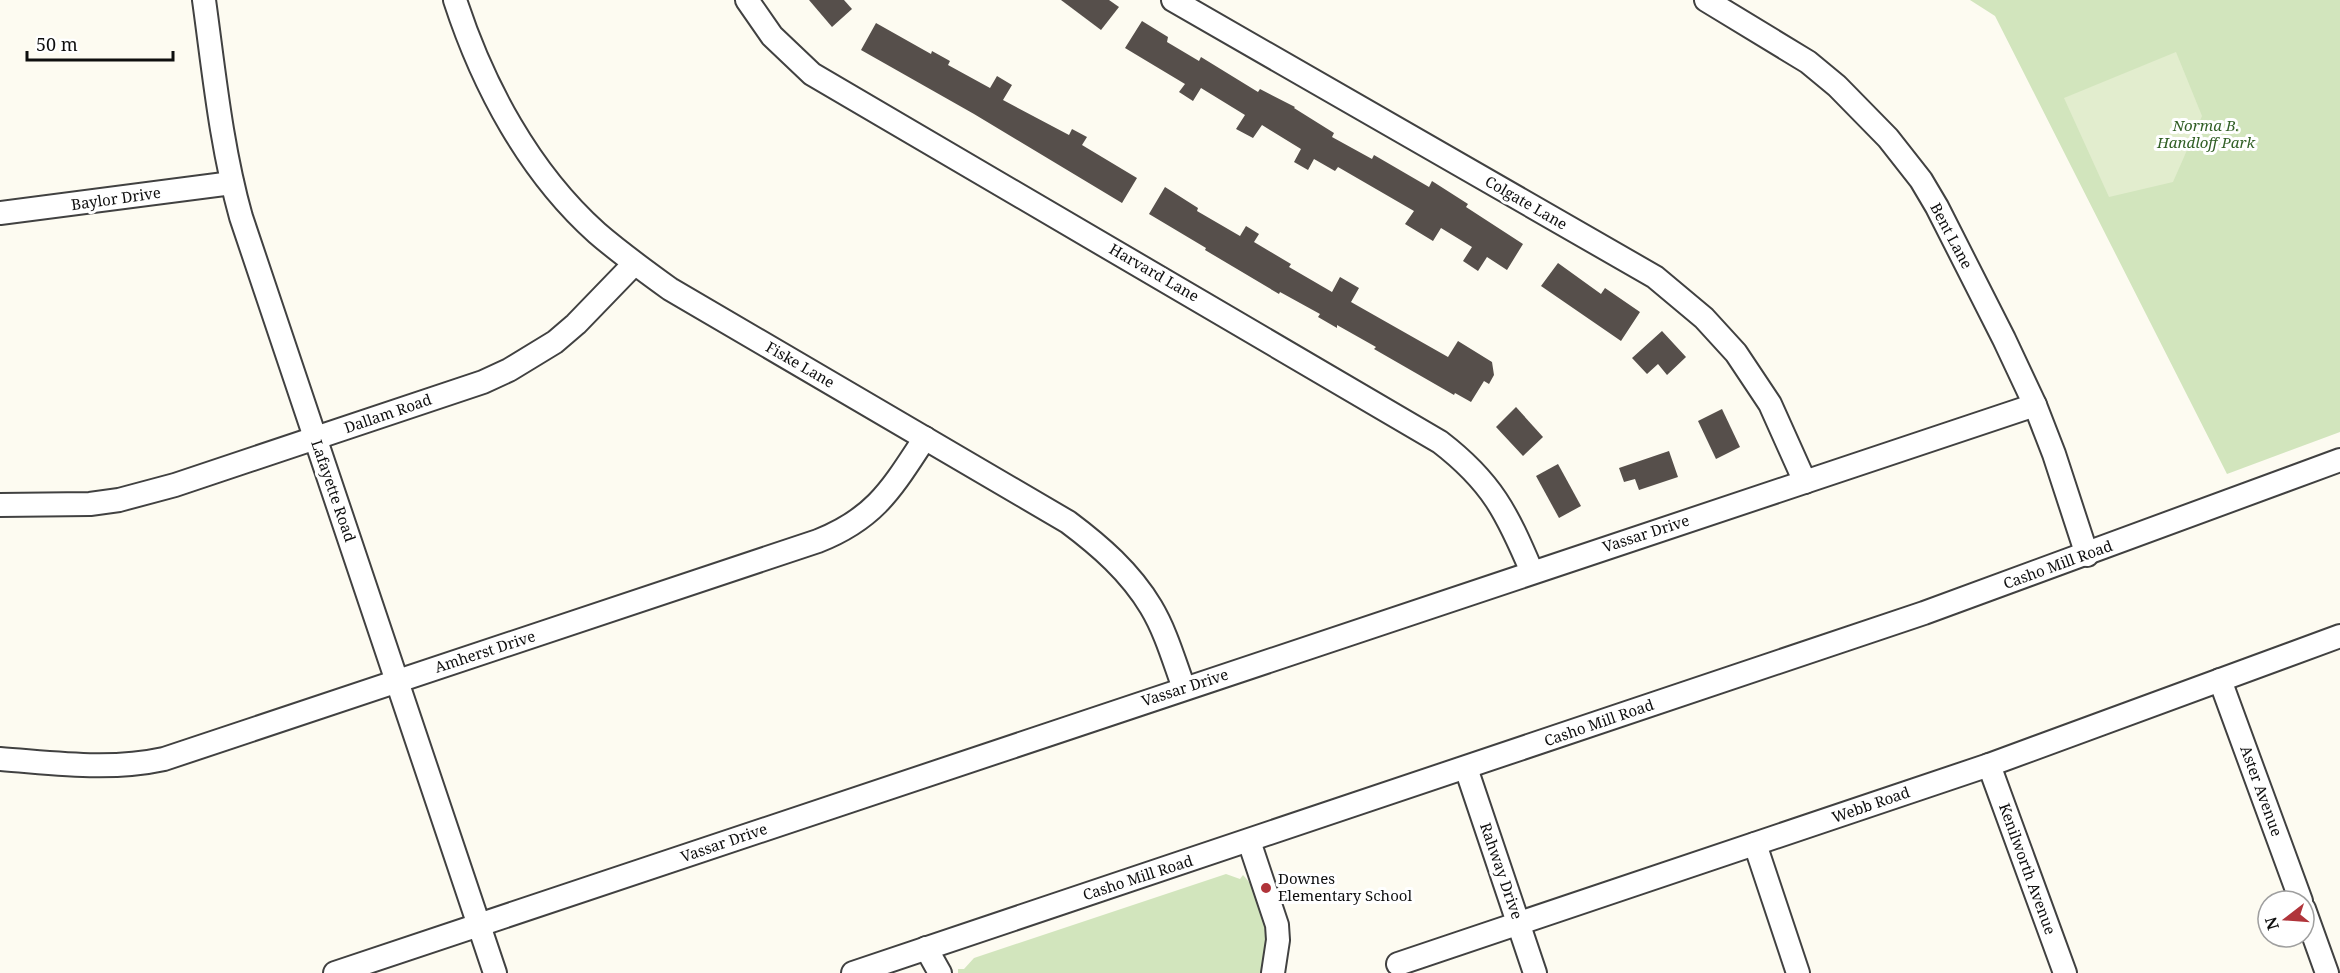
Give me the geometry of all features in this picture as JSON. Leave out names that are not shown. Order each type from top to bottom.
[{"type":"street","name":"Lafayette Road","points":[[204,0],[232,183],[250,248],[495,973]]},
{"type":"street","name":"Fiske Lane","points":[[455,0],[488,82],[524,146],[570,204],[596,231],[634,264],[670,289],[1068,522],[1096,543],[1134,583],[1152,608],[1184,688]]},
{"type":"street","name":"Harvard Lane","points":[[747,0],[772,36],[812,74],[1440,442],[1484,481],[1501,505],[1532,572]]},
{"type":"street","name":"Colgate Lane","points":[[1173,0],[1655,277],[1704,318],[1736,353],[1770,404],[1805,482]]},
{"type":"street","name":"Bent Lane","points":[[1706,0],[1808,62],[1837,86],[1888,138],[1921,180],[2004,339],[2035,405],[2054,454],[2087,555]]},
{"type":"street","name":"Baylor Drive","points":[[0,213],[232,183]]},
{"type":"street","name":"Dallam Road","points":[[0,505],[90,504],[119,500],[175,485],[483,382],[509,370],[555,342],[576,324],[634,264]]},
{"type":"street","name":"Vassar Drive","points":[[335,973],[2035,405]]},
{"type":"street","name":"Amherst Drive","points":[[0,759],[106,766],[135,765],[164,759],[838,533],[858,521],[880,501],[925,438]]},
{"type":"street","name":"Casho Mill Road","points":[[853,973],[1924,613],[2087,555],[2340,460]]},
{"type":"street","name":"Webb Road","points":[[1398,964],[1989,765],[2340,636]]},
{"type":"street","name":"Aster Avenue","points":[[2220,680],[2297,889]]},
{"type":"street","name":"Kenilworth Avenue","points":[[1989,765],[2065,973]]},
{"type":"street","name":"Rahway Drive","points":[[1466,768],[1535,973]]},
{"type":"street","points":[[1249,841],[1277,925],[1278,948],[1273,973]]},
{"type":"street","points":[[1755,844],[1798,973]]},
{"type":"street","points":[[2316,942],[2327,973]]},
{"type":"street","points":[[926,948],[940,973]]},
{"type":"green space","name":"Norma B. Handloff Park","points":[[1970,0],[2340,0],[2340,432],[2227,474],[1995,16]]},
{"type":"green space","points":[[2176,52],[2202,116],[2173,182],[2109,197],[2064,98]]},
{"type":"green space","points":[[1226,874],[1240,879],[1243,875],[1257,896],[1265,935],[1260,973],[958,973],[958,969],[964,969],[974,958]]},
{"type":"building","points":[[809,0],[844,0],[852,9],[832,27]]},
{"type":"building","points":[[1061,0],[1109,0],[1119,7],[1101,30]]},
{"type":"building","points":[[1142,21],[1168,37],[1167,42],[1199,61],[1201,57],[1258,92],[1260,89],[1295,107],[1334,133],[1332,137],[1372,159],[1374,155],[1429,187],[1432,181],[1468,204],[1466,207],[1523,244],[1507,270],[1487,257],[1478,271],[1463,261],[1472,247],[1441,228],[1433,241],[1405,224],[1414,211],[1338,167],[1335,171],[1314,159],[1308,170],[1294,162],[1301,149],[1262,125],[1253,138],[1236,129],[1245,115],[1201,88],[1193,101],[1179,92],[1185,84],[1125,48]]},
{"type":"building","points":[[876,23],[931,54],[932,51],[950,61],[948,65],[990,88],[997,76],[1012,85],[1003,100],[1069,135],[1072,129],[1087,137],[1082,145],[1137,178],[1122,203],[974,114],[861,50]]},
{"type":"building","points":[[1165,187],[1198,208],[1197,211],[1240,236],[1246,226],[1259,234],[1254,242],[1291,264],[1289,267],[1332,292],[1340,277],[1359,288],[1351,302],[1448,357],[1458,341],[1492,362],[1494,375],[1489,384],[1484,381],[1471,402],[1455,393],[1454,395],[1374,349],[1376,347],[1318,317],[1320,314],[1280,292],[1279,294],[1205,250],[1206,248],[1149,214]]},
{"type":"building","points":[[1558,263],[1601,294],[1605,288],[1640,312],[1621,341],[1541,286]]},
{"type":"building","points":[[1662,331],[1686,357],[1667,375],[1658,364],[1647,374],[1632,358]]},
{"type":"building","points":[[1516,407],[1543,437],[1523,456],[1496,427]]},
{"type":"building","points":[[1722,409],[1740,447],[1716,459],[1698,421]]},
{"type":"building","points":[[1669,451],[1678,477],[1639,490],[1635,479],[1624,482],[1619,468]]},
{"type":"building","points":[[1558,464],[1581,506],[1559,518],[1536,476]]},
{"type":"place","name":"Downes Elementary School","points":[[1266,888]]}]
